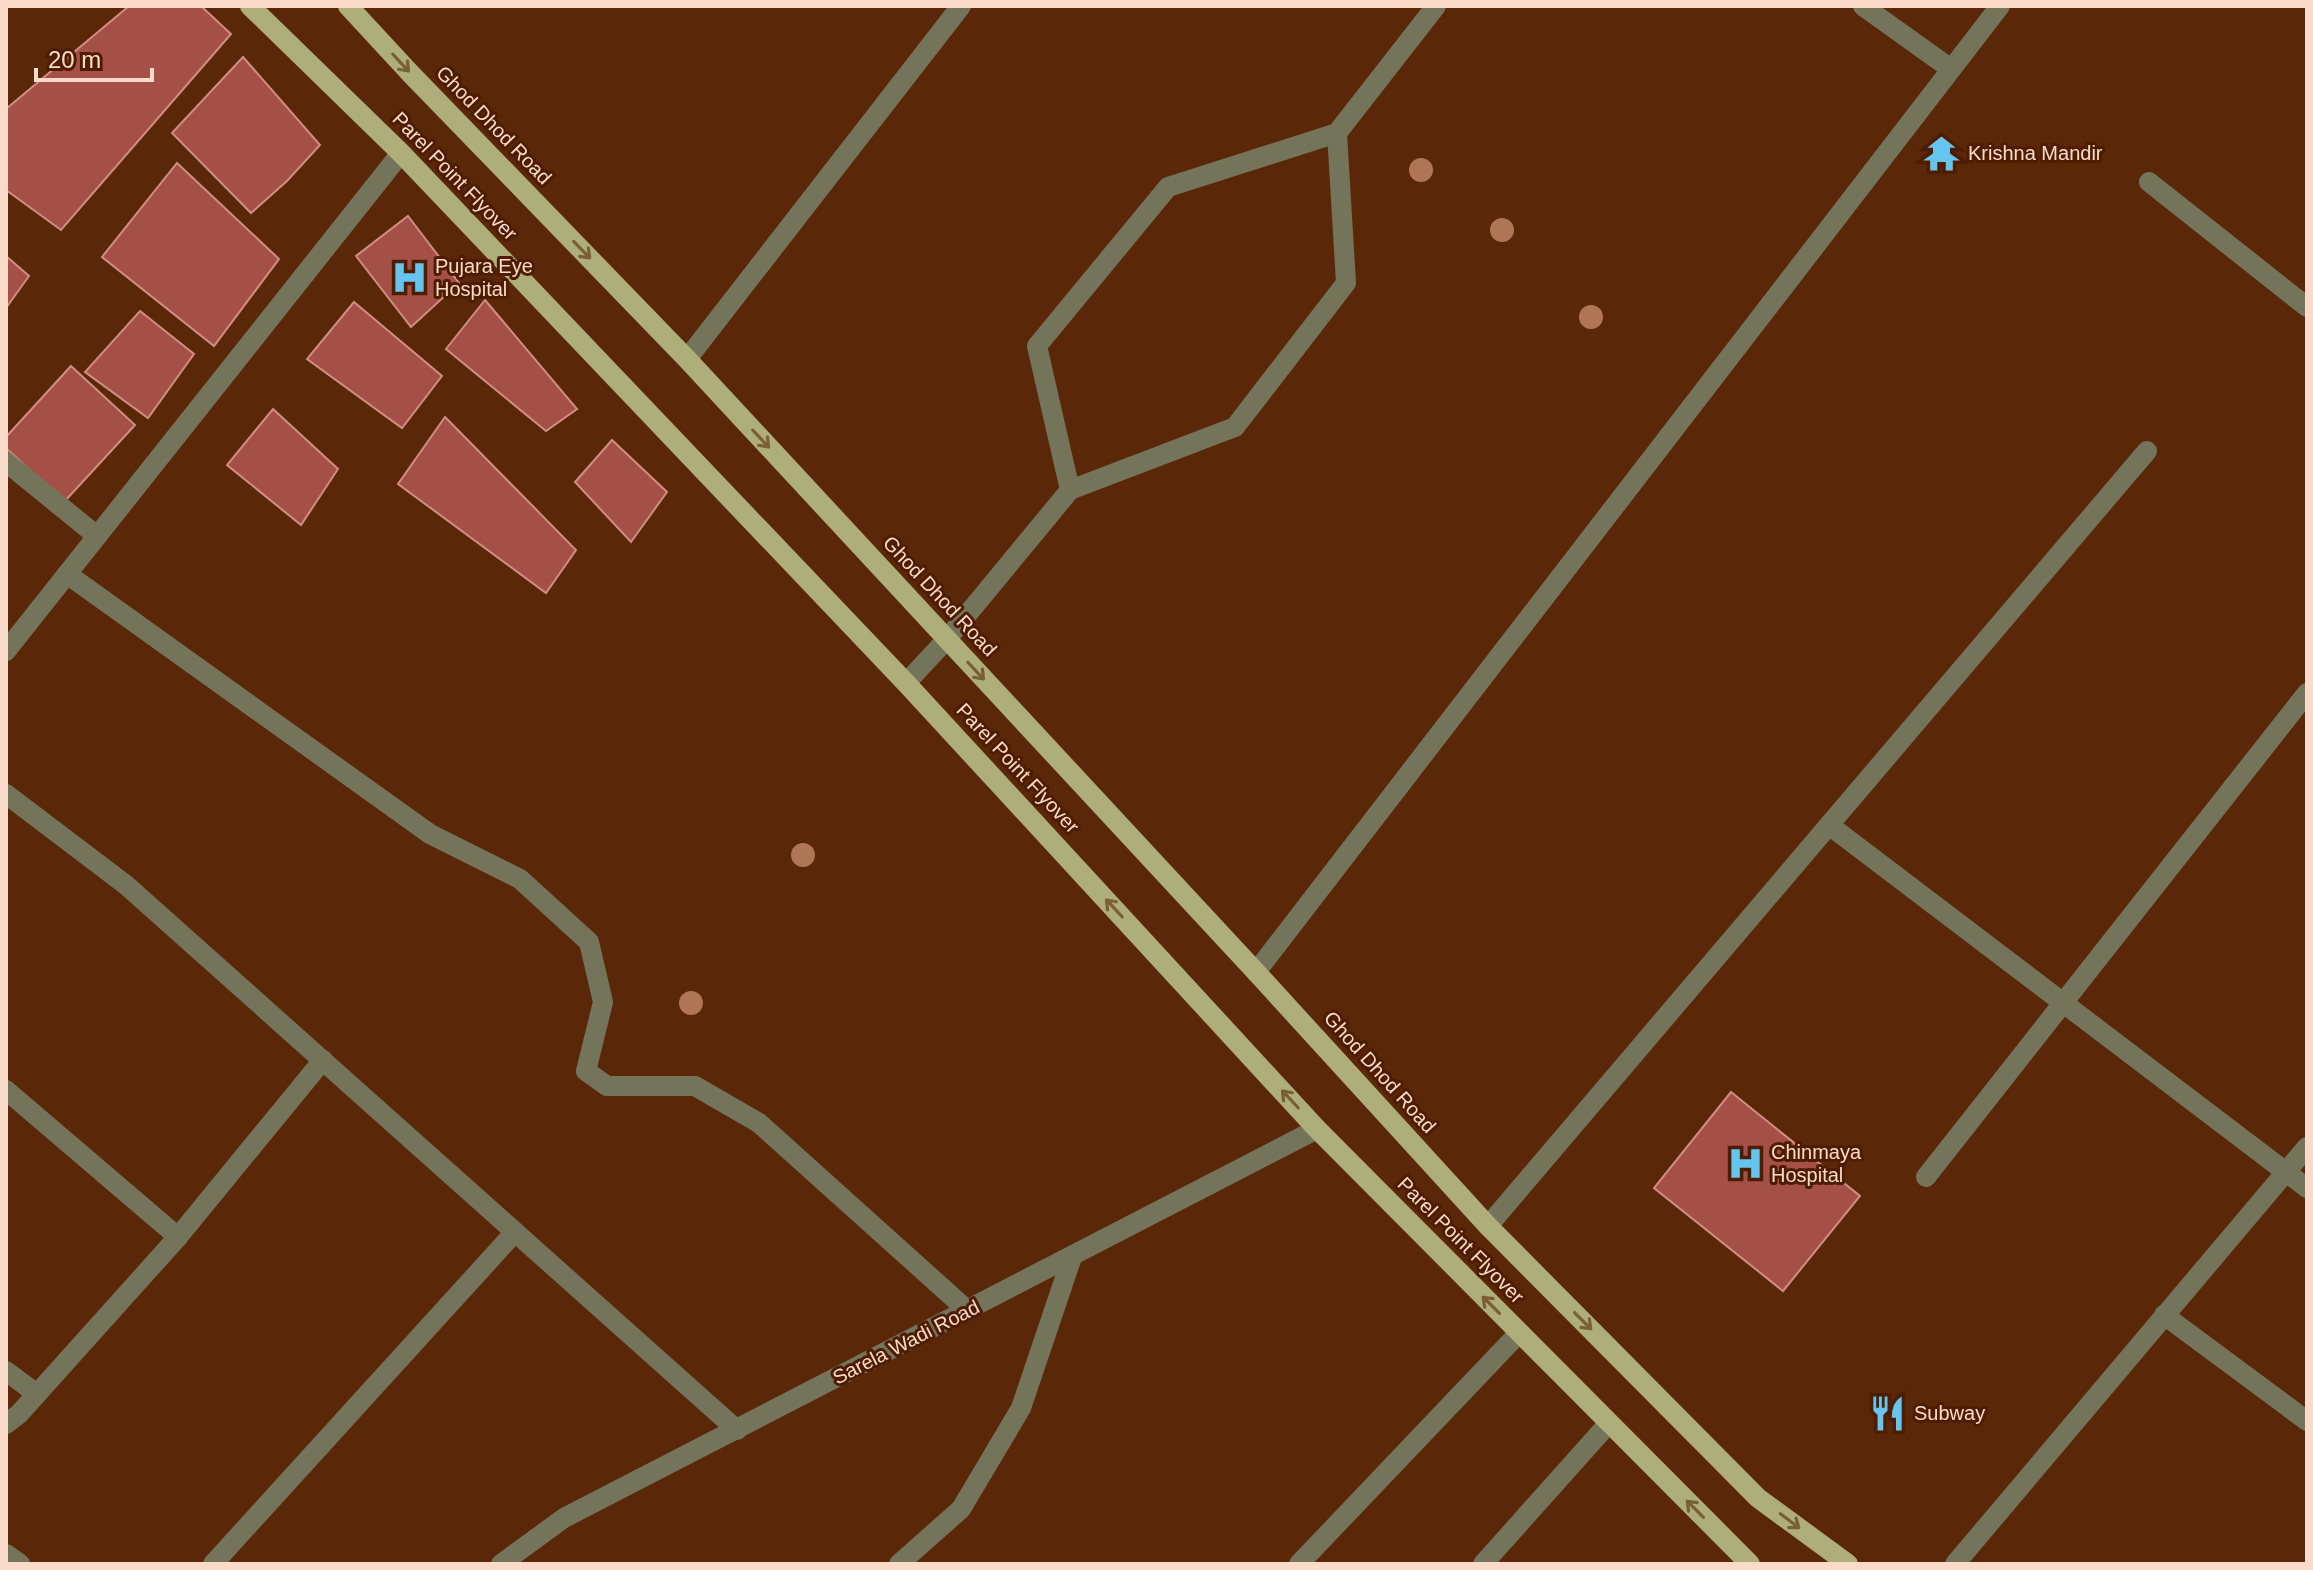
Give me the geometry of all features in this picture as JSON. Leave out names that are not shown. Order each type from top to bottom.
[{"type":"main road","name":"Parel Point Flyover","points":[[250,6],[401,153],[906,683],[1317,1129],[1750,1564]]},
{"type":"main road","name":"Ghod Dhod Road","points":[[348,6],[687,359],[1488,1226],[1758,1498],[1848,1564]]},
{"type":"street","points":[[687,359],[961,6]]},
{"type":"street","points":[[1070,490],[1037,346],[1168,187],[1337,133],[1436,6]]},
{"type":"street","points":[[1863,6],[1951,69]]},
{"type":"street","points":[[1256,972],[2000,6]]},
{"type":"street","points":[[906,683],[947,639],[1070,490],[1235,427],[1346,283],[1337,133]]},
{"type":"street","points":[[6,651],[401,153]]},
{"type":"street","points":[[2149,182],[2307,307]]},
{"type":"street","points":[[1488,1226],[2147,451]]},
{"type":"street","points":[[6,462],[97,536]]},
{"type":"street","points":[[67,574],[430,834],[520,879],[589,942],[603,1002],[586,1071],[607,1086],[695,1086],[759,1123],[967,1310]]},
{"type":"street","points":[[1926,1177],[2307,693]]},
{"type":"street","points":[[6,794],[126,885],[737,1430]]},
{"type":"street","points":[[1829,825],[2307,1188]]},
{"type":"street","points":[[6,1424],[37,1394],[178,1237],[323,1060]]},
{"type":"street","points":[[6,1090],[178,1237]]},
{"type":"street","name":"Sarela Wadi Road","points":[[501,1564],[564,1518],[1317,1129]]},
{"type":"street","points":[[1955,1564],[2307,1147]]},
{"type":"street","points":[[213,1564],[515,1232]]},
{"type":"street","points":[[899,1564],[961,1509],[1021,1408],[1072,1257]]},
{"type":"street","points":[[2164,1315],[2307,1421]]},
{"type":"street","points":[[1299,1564],[1519,1333]]},
{"type":"street","points":[[6,1371],[37,1394]]},
{"type":"street","points":[[1483,1564],[1609,1423]]},
{"type":"street","points":[[6,1554],[20,1564]]},
{"type":"building","points":[[129,6],[201,6],[231,34],[61,230],[6,190],[6,109]]},
{"type":"building","points":[[243,57],[320,145],[287,181],[251,213],[172,133]]},
{"type":"building","points":[[177,163],[279,259],[214,346],[102,257]]},
{"type":"building","points":[[408,216],[459,283],[411,327],[356,256]]},
{"type":"building","points":[[6,256],[29,276],[6,308]]},
{"type":"building","points":[[485,300],[577,409],[546,431],[446,349]]},
{"type":"building","points":[[354,302],[442,376],[402,428],[307,359]]},
{"type":"building","points":[[140,311],[194,354],[148,418],[85,372]]},
{"type":"building","points":[[71,366],[135,425],[64,502],[6,448],[6,437]]},
{"type":"building","points":[[273,409],[338,469],[301,525],[227,465]]},
{"type":"building","points":[[445,417],[576,550],[546,593],[398,484]]},
{"type":"building","points":[[612,440],[667,492],[631,542],[575,482]]},
{"type":"building","points":[[1731,1092],[1860,1196],[1783,1291],[1654,1188]]},
{"type":"place","name":"Krishna Mandir","points":[[1942,153]]},
{"type":"place","name":"Pujara Eye Hospital","points":[[409,277]]},
{"type":"place","name":"Chinmaya Hospital","points":[[1745,1163]]},
{"type":"place","name":"Subway","points":[[1888,1413]]}]
